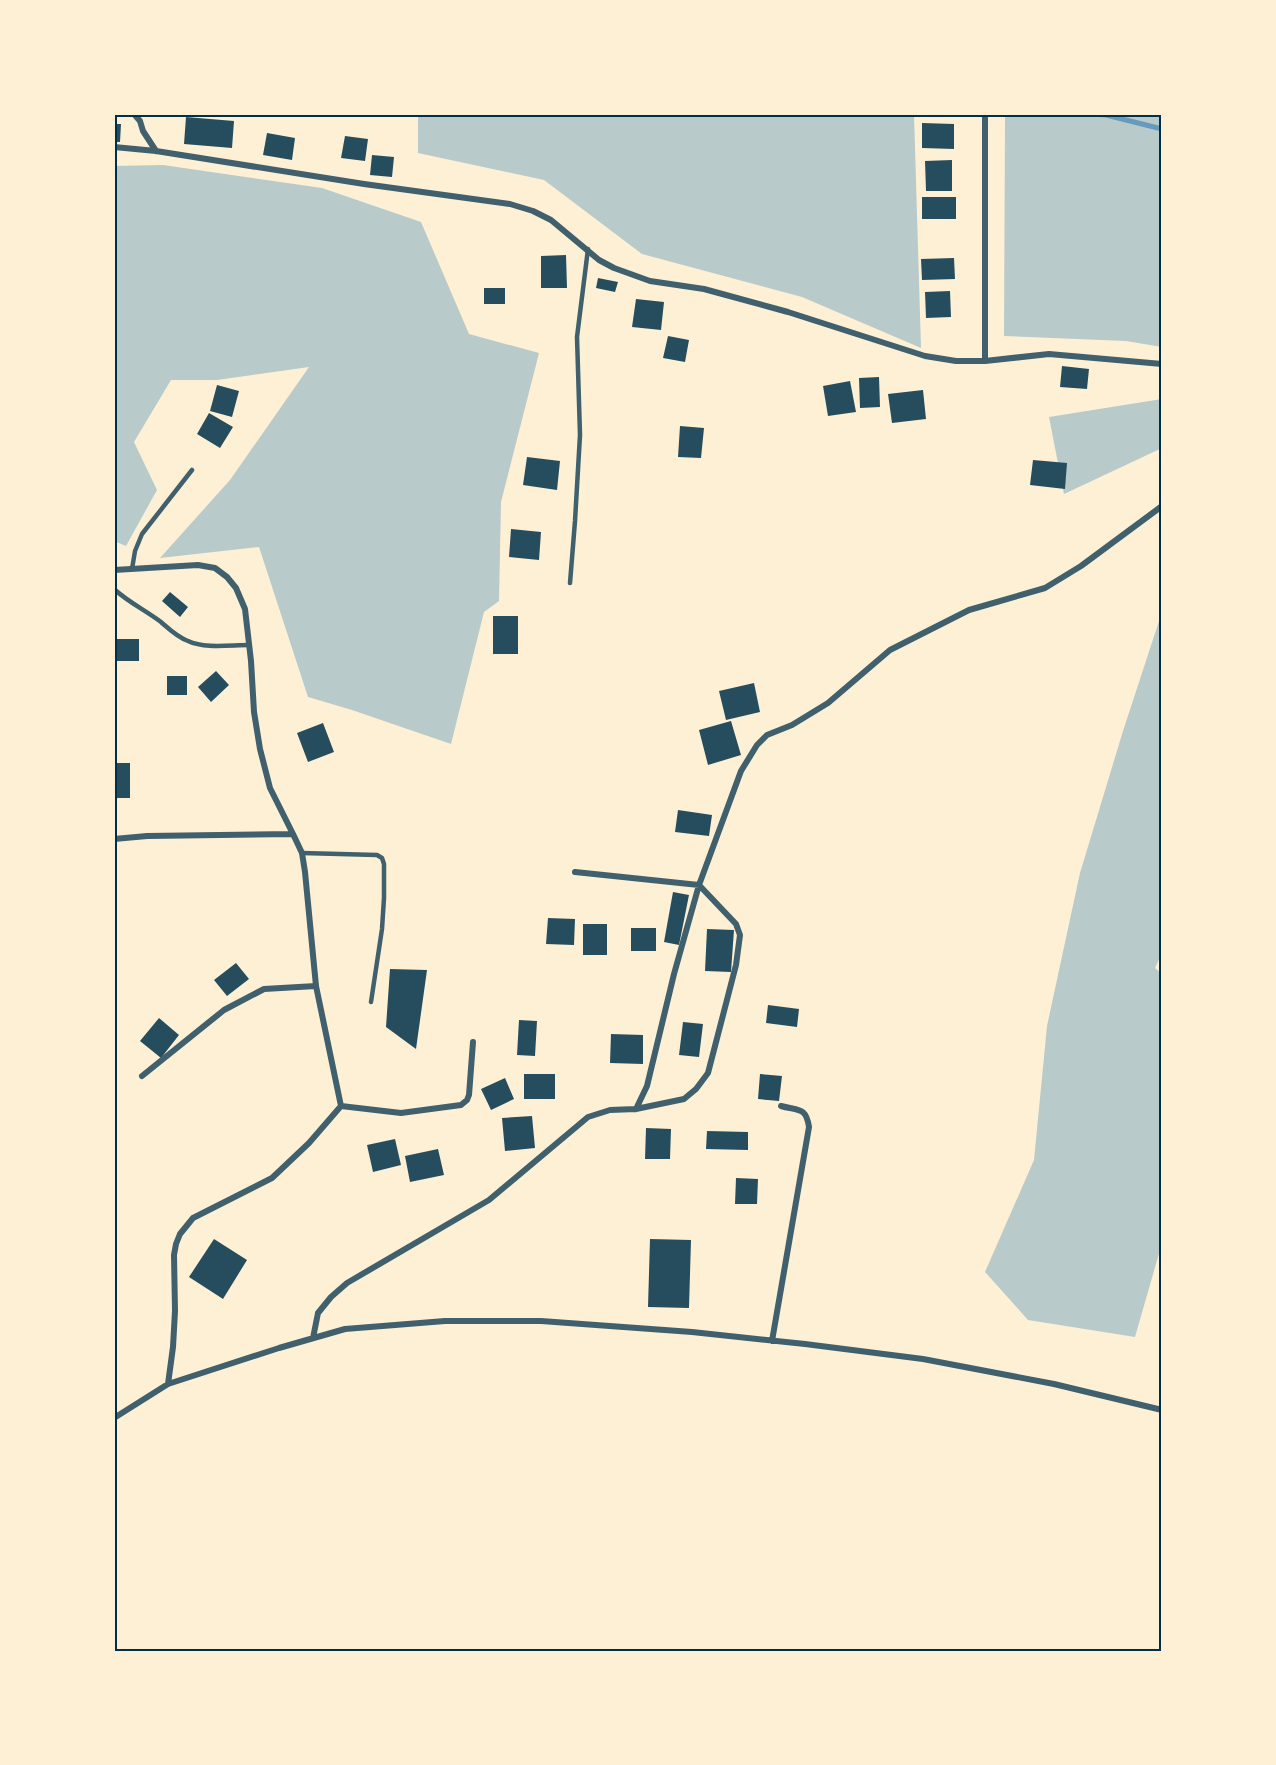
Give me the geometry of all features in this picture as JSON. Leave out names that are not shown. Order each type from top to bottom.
[{"type":"street","points":[[134,114],[156,151]]},
{"type":"street","points":[[985,114],[985,361]]},
{"type":"street","points":[[114,147],[156,151],[364,184],[510,204],[533,211],[551,220],[599,260],[614,268],[650,281],[704,289],[788,312],[925,356],[956,361],[985,361],[1049,354],[1162,364]]},
{"type":"street","points":[[636,1109],[647,1086],[674,974],[699,885],[741,771],[757,745],[767,735],[792,724],[828,703],[890,650],[969,610],[1045,588],[1081,566],[1162,506]]},
{"type":"street","points":[[114,570],[198,565],[215,568],[236,588],[244,609],[260,749],[270,788],[302,853],[315,986],[341,1106]]},
{"type":"street","points":[[114,840],[147,836],[293,834]]},
{"type":"street","points":[[313,1338],[318,1313],[347,1283],[489,1200],[588,1117],[609,1110],[636,1109],[684,1099],[696,1089],[708,1073],[736,965],[740,935],[736,924],[699,885],[574,872]]},
{"type":"street","points":[[142,1076],[224,1010],[264,989],[315,986]]},
{"type":"street","points":[[341,1106],[401,1113],[461,1105],[467,1100],[468,1095],[473,1042]]},
{"type":"street","points":[[168,1384],[174,1329],[174,1255],[180,1234],[193,1218],[272,1178],[309,1143],[341,1106]]},
{"type":"street","points":[[772,1341],[809,1127],[804,1112],[781,1106]]},
{"type":"street","points":[[114,1418],[168,1384],[313,1338],[345,1329],[445,1321],[541,1321],[692,1332],[923,1359],[1054,1384],[1162,1410]]},
{"type":"lane","points":[[570,583],[580,435],[577,337],[588,249]]},
{"type":"lane","points":[[132,569],[135,551],[142,534],[192,470]]},
{"type":"lane","points":[[114,589],[123,598],[189,642],[207,645],[249,645]]},
{"type":"lane","points":[[302,853],[378,855],[382,858],[384,864],[382,929],[371,1002]]},
{"type":"shaded area","points":[[418,114],[914,114],[921,348],[802,297],[642,254],[544,180],[418,153]]},
{"type":"shaded area","points":[[1005,117],[1162,117],[1162,347],[1126,341],[1004,336]]},
{"type":"shaded area","points":[[163,165],[322,188],[421,222],[469,334],[539,353],[501,502],[499,601],[484,612],[451,744],[308,697],[259,547],[160,558],[230,480],[309,367],[217,380],[171,380],[134,442],[157,490],[126,546],[114,541],[114,166]]},
{"type":"shaded area","points":[[1162,399],[1162,448],[1064,494],[1049,417]]},
{"type":"shaded area","points":[[1162,612],[1162,953],[1155,968],[1162,974],[1162,1243],[1135,1337],[1028,1320],[985,1272],[1034,1160],[1047,1026],[1080,873]]},
{"type":"building","points":[[186,117],[234,121],[232,148],[184,144]]},
{"type":"building","points":[[922,123],[954,124],[954,149],[922,148]]},
{"type":"building","points":[[114,124],[121,124],[120,142],[114,142]]},
{"type":"building","points":[[267,133],[295,138],[292,160],[263,155]]},
{"type":"building","points":[[345,136],[368,139],[365,161],[341,158]]},
{"type":"building","points":[[372,155],[394,157],[392,177],[370,175]]},
{"type":"building","points":[[952,160],[952,191],[926,191],[925,161]]},
{"type":"building","points":[[922,197],[956,197],[956,219],[922,219]]},
{"type":"building","points":[[566,255],[567,288],[541,288],[541,256]]},
{"type":"building","points":[[954,258],[955,279],[922,280],[921,259]]},
{"type":"building","points":[[598,278],[618,282],[615,292],[596,288]]},
{"type":"building","points":[[484,288],[505,288],[505,304],[484,304]]},
{"type":"building","points":[[950,291],[951,317],[926,318],[925,292]]},
{"type":"building","points":[[636,299],[664,302],[661,330],[632,327]]},
{"type":"building","points":[[668,336],[689,340],[685,362],[663,358]]},
{"type":"building","points":[[1062,366],[1089,369],[1087,389],[1060,387]]},
{"type":"building","points":[[879,377],[880,407],[860,408],[859,378]]},
{"type":"building","points":[[850,381],[856,412],[828,416],[823,386]]},
{"type":"building","points":[[217,385],[239,391],[232,417],[210,411]]},
{"type":"building","points":[[923,390],[926,419],[892,423],[888,394]]},
{"type":"building","points":[[209,413],[233,427],[220,448],[197,434]]},
{"type":"building","points":[[680,426],[704,428],[701,458],[678,457]]},
{"type":"building","points":[[527,457],[560,461],[557,490],[523,485]]},
{"type":"building","points":[[1033,460],[1067,463],[1065,489],[1030,485]]},
{"type":"building","points":[[511,529],[541,532],[539,560],[509,557]]},
{"type":"building","points":[[170,592],[188,607],[180,617],[162,601]]},
{"type":"building","points":[[493,616],[518,616],[518,654],[493,654]]},
{"type":"building","points":[[114,639],[139,639],[139,661],[114,661]]},
{"type":"building","points":[[216,671],[229,685],[211,702],[198,687]]},
{"type":"building","points":[[167,676],[187,676],[187,695],[167,695]]},
{"type":"building","points":[[754,683],[760,712],[726,720],[719,691]]},
{"type":"building","points":[[731,721],[741,755],[708,765],[699,730]]},
{"type":"building","points":[[323,723],[334,752],[308,762],[297,733]]},
{"type":"building","points":[[114,763],[130,763],[130,798],[114,798]]},
{"type":"building","points":[[678,810],[712,815],[709,836],[675,832]]},
{"type":"building","points":[[673,892],[689,895],[679,945],[664,942]]},
{"type":"building","points":[[548,918],[575,919],[574,945],[546,944]]},
{"type":"building","points":[[583,924],[607,924],[607,955],[583,955]]},
{"type":"building","points":[[631,928],[656,928],[656,951],[631,951]]},
{"type":"building","points":[[707,929],[734,930],[731,972],[705,971]]},
{"type":"building","points":[[236,963],[249,979],[227,996],[214,980]]},
{"type":"building","points":[[390,969],[427,970],[416,1049],[386,1027]]},
{"type":"building","points":[[768,1005],[799,1009],[797,1027],[766,1023]]},
{"type":"building","points":[[159,1018],[179,1035],[161,1058],[140,1041]]},
{"type":"building","points":[[519,1020],[537,1021],[535,1056],[517,1055]]},
{"type":"building","points":[[683,1022],[703,1024],[699,1057],[679,1055]]},
{"type":"building","points":[[611,1034],[643,1035],[643,1064],[610,1063]]},
{"type":"building","points":[[524,1074],[555,1074],[555,1099],[524,1099]]},
{"type":"building","points":[[760,1074],[782,1076],[779,1101],[758,1099]]},
{"type":"building","points":[[505,1078],[514,1099],[491,1110],[481,1089]]},
{"type":"building","points":[[532,1116],[535,1148],[505,1151],[502,1118]]},
{"type":"building","points":[[646,1128],[671,1129],[670,1159],[645,1159]]},
{"type":"building","points":[[707,1131],[748,1132],[748,1150],[706,1149]]},
{"type":"building","points":[[395,1139],[401,1165],[373,1172],[367,1145]]},
{"type":"building","points":[[438,1149],[444,1175],[410,1182],[405,1156]]},
{"type":"building","points":[[736,1178],[758,1179],[757,1204],[735,1204]]},
{"type":"building","points":[[214,1239],[247,1260],[223,1299],[189,1277]]},
{"type":"building","points":[[650,1239],[691,1240],[689,1308],[648,1307]]},
{"type":"waterway","points":[[1092,114],[1106,115],[1162,129]]}]
